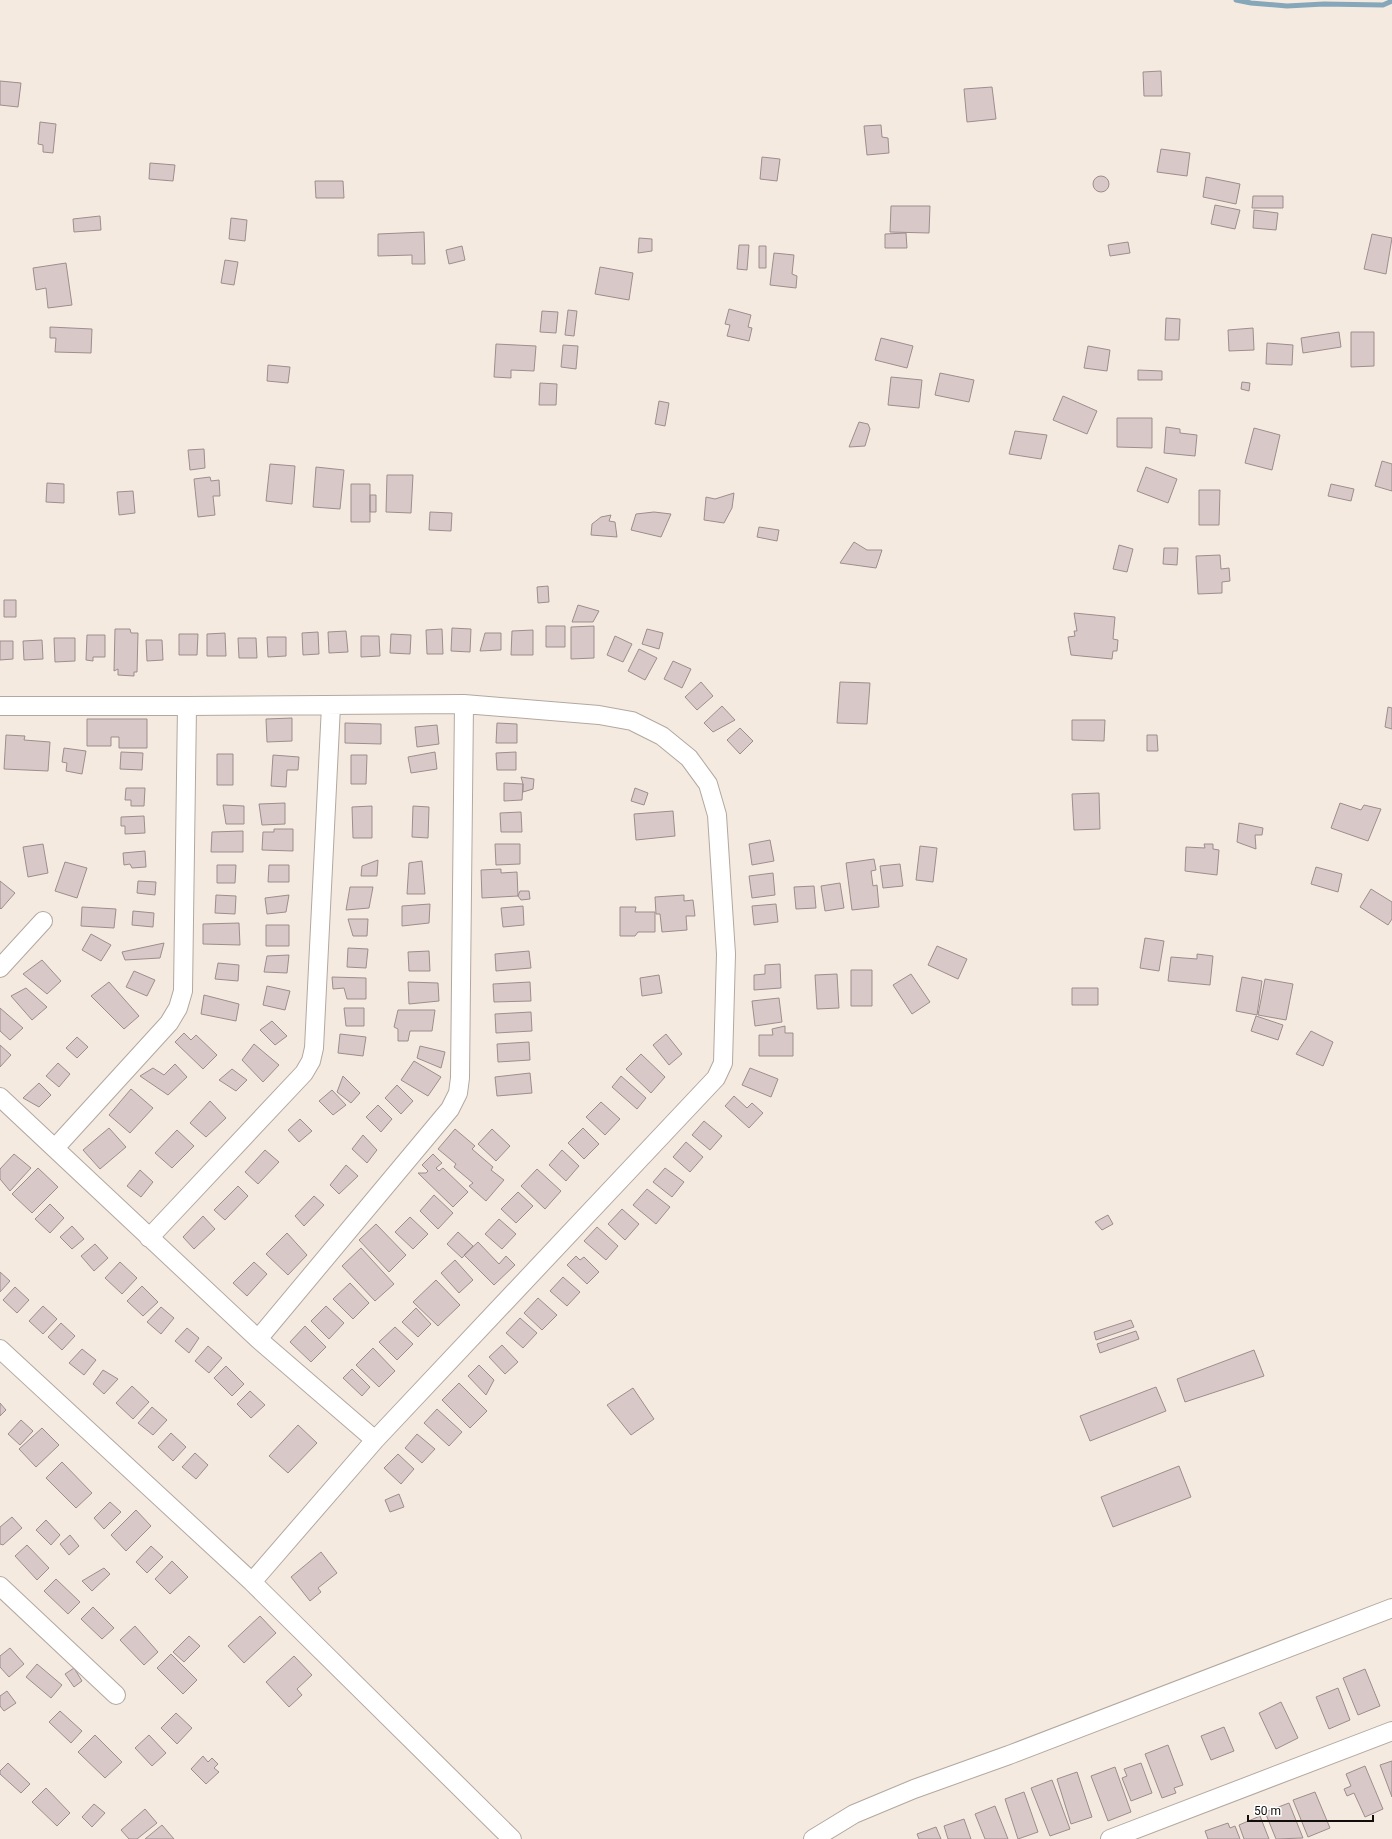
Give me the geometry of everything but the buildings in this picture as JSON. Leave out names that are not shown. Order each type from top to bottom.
[{"type":"street","points":[[258,1339],[450,1109],[458,1093],[460,1078],[464,704]]},
{"type":"street","points":[[0,706],[331,706],[464,704],[599,715],[632,721],[662,736],[689,758],[708,784],[717,815],[726,954],[723,1063],[716,1078],[375,1440],[252,1582]]},
{"type":"street","points":[[55,1148],[169,1023],[178,1008],[182,991],[187,706]]},
{"type":"street","points":[[149,1238],[304,1073],[311,1062],[314,1048],[331,706]]},
{"type":"street","points":[[0,968],[42,921]]},
{"type":"street","points":[[0,1098],[258,1339],[375,1440]]},
{"type":"street","points":[[0,1349],[252,1582],[512,1839]]},
{"type":"street","points":[[0,1586],[116,1695]]},
{"type":"street","points":[[813,1839],[854,1814],[914,1789],[1009,1755],[1392,1608]]},
{"type":"street","points":[[1110,1839],[1392,1731]]},
{"type":"waterway","points":[[1236,0],[1251,3],[1287,6],[1324,4],[1383,5],[1392,1]]}]
